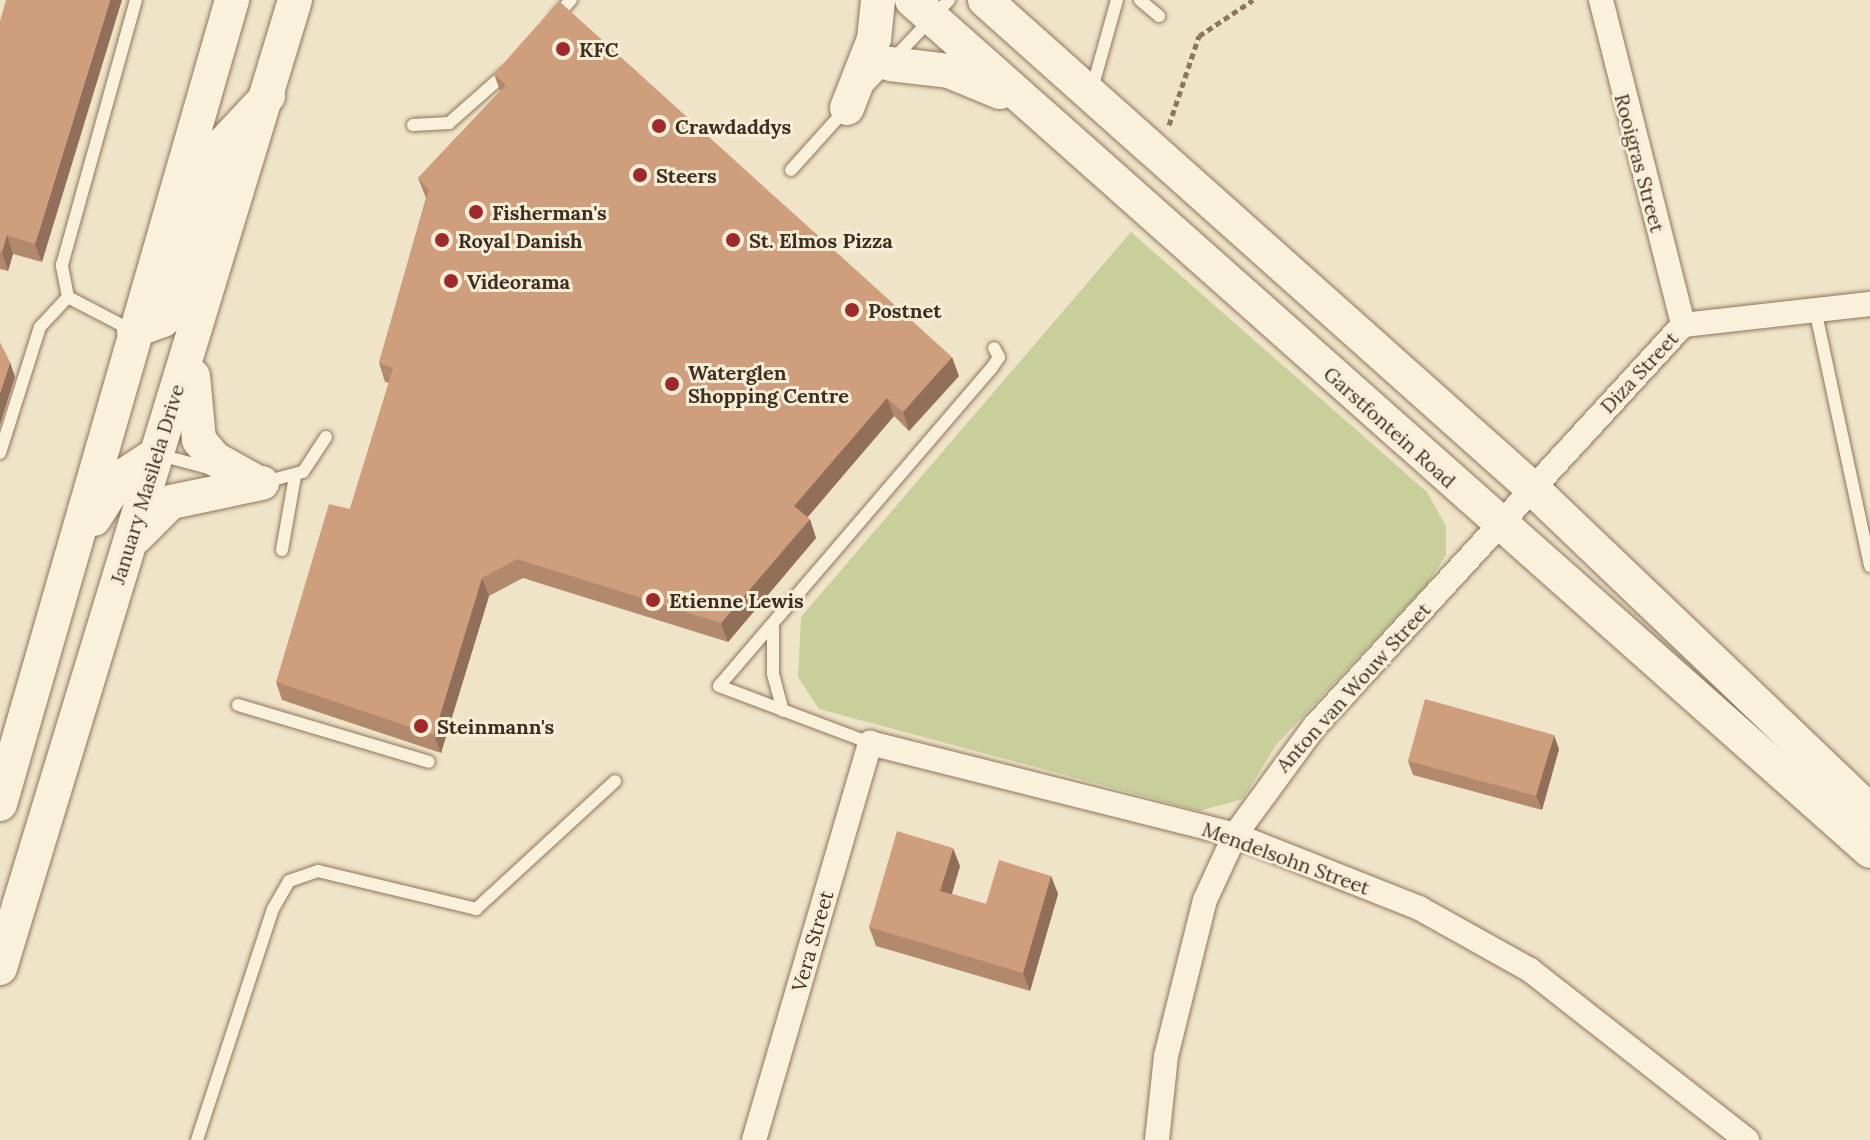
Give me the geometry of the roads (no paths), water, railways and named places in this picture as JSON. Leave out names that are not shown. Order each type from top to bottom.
[{"type":"main road","points":[[0,804],[232,0]]},
{"type":"main road","name":"January Masilela Drive","points":[[0,968],[125,554],[269,96],[295,0]]},
{"type":"main road","points":[[847,108],[874,39],[878,0]]},
{"type":"main road","points":[[985,0],[1533,489],[1870,811]]},
{"type":"main road","name":"Garstfontein Road","points":[[931,6],[1030,105],[1870,851]]},
{"type":"main road","points":[[890,64],[949,71],[1030,105]]},
{"type":"main road","points":[[134,331],[163,320],[223,144],[269,96]]},
{"type":"main road","points":[[207,292],[192,422],[215,459],[257,481]]},
{"type":"main road","points":[[73,558],[114,486],[157,454]]},
{"type":"main road","points":[[125,554],[149,517],[171,502],[257,481]]},
{"type":"street","name":"Rooigras Street","points":[[1601,0],[1683,325]]},
{"type":"street","name":"Diza Street","points":[[1533,489],[1683,325],[1870,304]]},
{"type":"street","name":"Anton van Wouw Street","points":[[1157,1140],[1166,1056],[1196,929],[1235,835],[1314,727],[1533,489]]},
{"type":"street","name":"Mendelsohn Street","points":[[870,743],[1235,835],[1486,942],[1747,1140]]},
{"type":"street","name":"Vera Street","points":[[754,1140],[870,743]]},
{"type":"lane","points":[[0,453],[40,327],[68,297],[66,245],[136,0]]},
{"type":"lane","points":[[540,35],[571,0]]},
{"type":"lane","points":[[1090,94],[1117,0]]},
{"type":"lane","points":[[1140,0],[1159,16]]},
{"type":"lane","points":[[791,170],[890,64],[931,6]]},
{"type":"lane","points":[[413,125],[449,123],[519,58]]},
{"type":"lane","points":[[68,297],[134,331]]},
{"type":"lane","points":[[1815,309],[1870,566]]},
{"type":"lane","points":[[783,711],[771,660],[773,624],[994,365],[994,348]]},
{"type":"lane","points":[[282,550],[295,476],[326,437]]},
{"type":"lane","points":[[157,454],[257,481],[295,476]]},
{"type":"lane","name":"Mendelsohn Street","points":[[773,624],[719,686],[870,743]]},
{"type":"lane","points":[[238,705],[429,762]]},
{"type":"lane","points":[[197,1140],[273,909],[289,881],[318,871],[476,909],[615,781]]},
{"type":"place","name":"KFC","points":[[563,49]]},
{"type":"place","name":"Crawdaddys","points":[[659,126]]},
{"type":"place","name":"Steers","points":[[640,175]]},
{"type":"place","name":"Fisherman's","points":[[476,212]]},
{"type":"place","name":"Royal Danish","points":[[442,240]]},
{"type":"place","name":"St. Elmos Pizza","points":[[733,240]]},
{"type":"place","name":"Videorama","points":[[451,281]]},
{"type":"place","name":"Postnet","points":[[852,310]]},
{"type":"place","name":"Waterglen Shopping Centre","points":[[672,384]]},
{"type":"place","name":"Etienne Lewis","points":[[653,600]]},
{"type":"place","name":"Steinmann's","points":[[421,726]]}]
